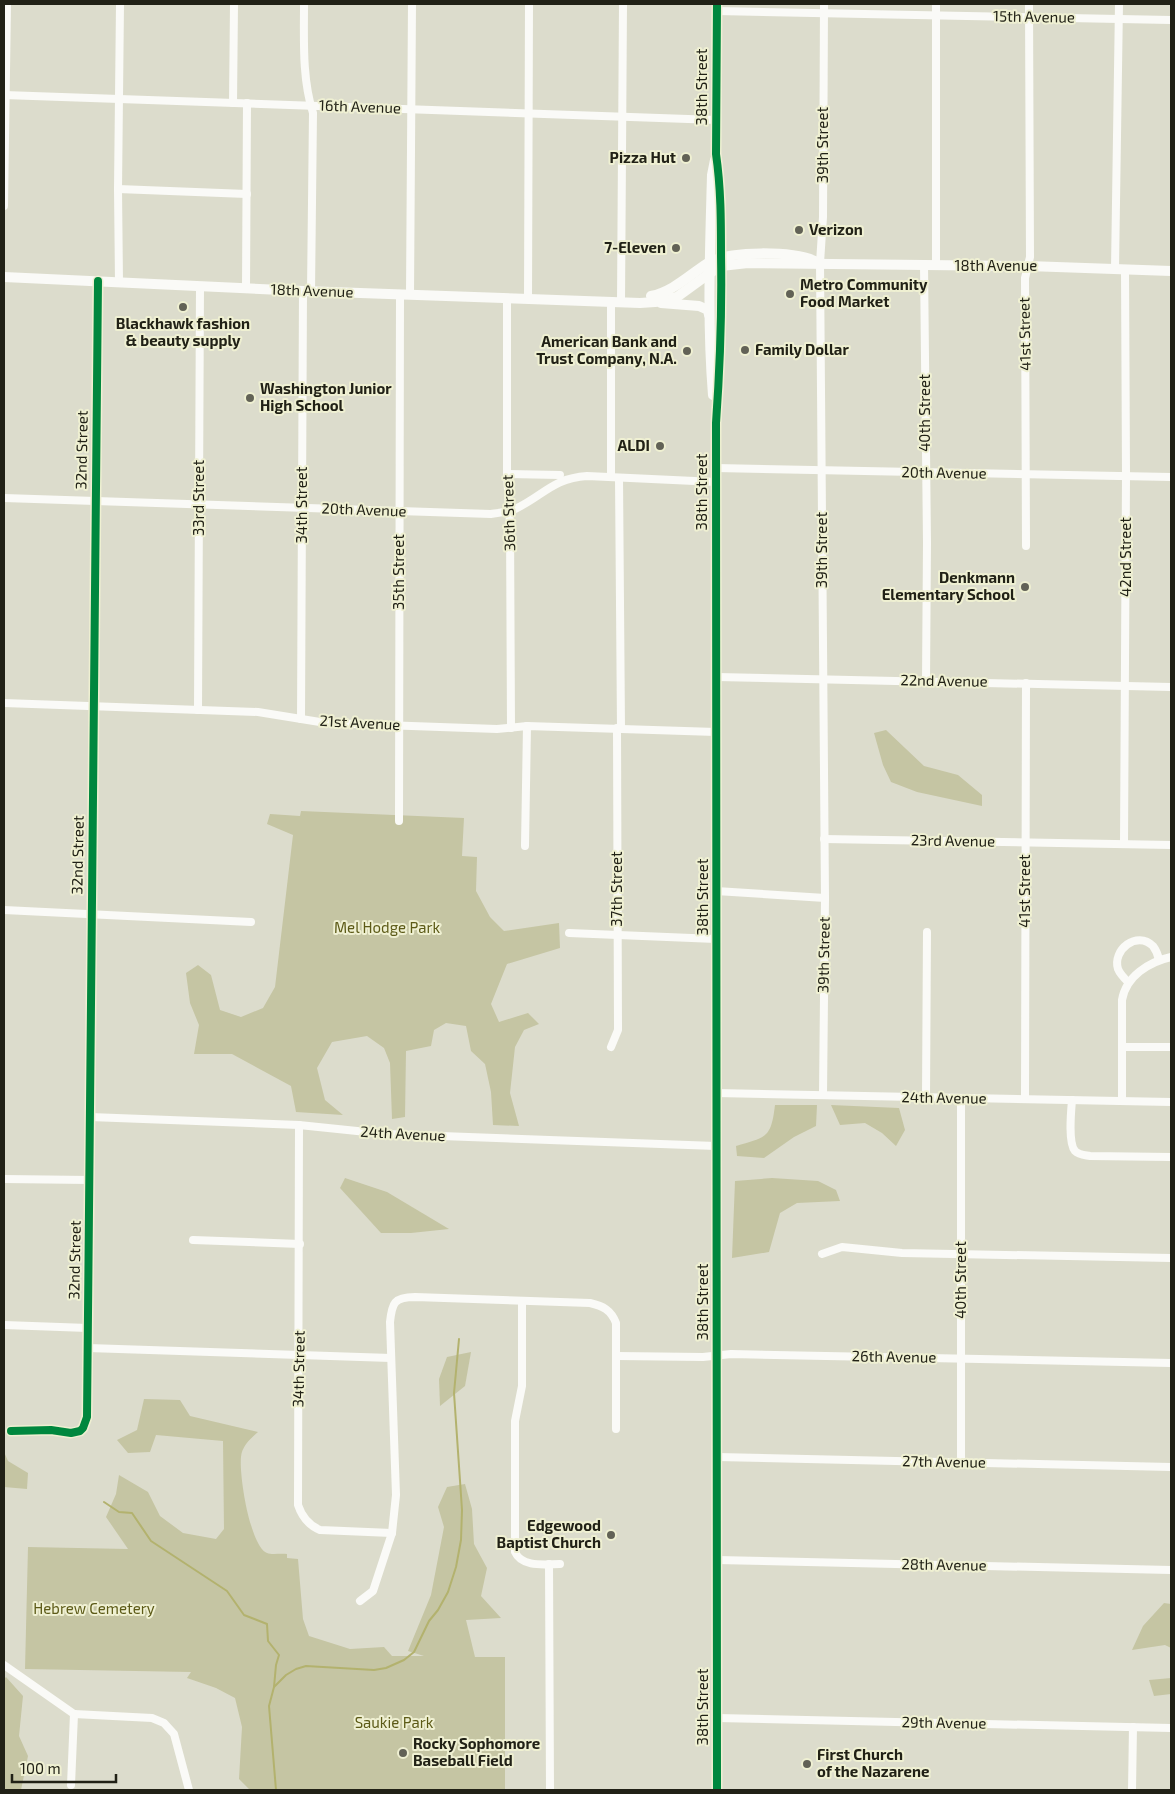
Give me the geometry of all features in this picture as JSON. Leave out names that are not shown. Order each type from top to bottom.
[{"type":"street","points":[[4,206],[7,4]]},
{"type":"street","points":[[119,282],[120,4]]},
{"type":"street","points":[[233,103],[234,4]]},
{"type":"street","name":"34th Street","points":[[301,719],[302,508],[313,113],[310,106],[305,48],[304,4]]},
{"type":"street","name":"35th Street","points":[[398,820],[399,511],[411,109],[412,4]]},
{"type":"street","points":[[528,299],[529,4]]},
{"type":"street","name":"37th Street","points":[[611,1047],[618,1030],[619,728],[615,477],[616,302],[623,4]]},
{"type":"street","name":"39th Street","points":[[823,1096],[825,898],[820,263],[823,216],[824,4]]},
{"type":"street","points":[[936,4],[936,266]]},
{"type":"street","name":"41st Street","points":[[1026,546],[1025,278],[1030,257],[1029,4]]},
{"type":"street","name":"42nd Street","points":[[1119,4],[1120,270],[1126,476],[1124,844]]},
{"type":"street","name":"15th Avenue","points":[[716,7],[824,14],[1171,20]]},
{"type":"street","name":"38th Street","points":[[716,7],[716,154],[720,182],[721,262],[721,363],[716,423],[717,1790]]},
{"type":"street","name":"16th Avenue","points":[[5,95],[716,120]]},
{"type":"street","points":[[246,103],[246,288]]},
{"type":"street","name":"38th Street","points":[[716,154],[712,175],[709,315],[716,423]]},
{"type":"street","points":[[118,190],[246,194]]},
{"type":"street","name":"18th Avenue","points":[[4,277],[307,291],[656,302],[677,297],[710,273],[721,262],[737,254],[783,255],[807,258],[820,263],[1028,266],[1171,271]]},
{"type":"street","name":"18th Avenue","points":[[616,302],[652,296],[672,289],[710,262],[721,262]]},
{"type":"street","name":"40th Street","points":[[924,265],[926,681]]},
{"type":"street","name":"32nd Street","points":[[11,1431],[51,1430],[71,1433],[80,1431],[83,1428],[87,1417],[98,281]]},
{"type":"street","name":"33rd Street","points":[[198,710],[200,286]]},
{"type":"street","name":"36th Street","points":[[507,298],[507,474],[510,511],[511,728]]},
{"type":"street","points":[[656,302],[700,306],[708,310],[709,315]]},
{"type":"street","name":"20th Avenue","points":[[716,468],[1171,477]]},
{"type":"street","points":[[507,474],[560,475]]},
{"type":"street","name":"20th Avenue","points":[[4,498],[492,514],[510,511],[567,478],[587,476],[716,482]]},
{"type":"street","name":"22nd Avenue","points":[[716,676],[1171,687]]},
{"type":"street","name":"41st Street","points":[[1025,1099],[1026,683]]},
{"type":"street","name":"21st Avenue","points":[[4,702],[258,712],[326,723],[511,728],[527,726],[619,728],[716,732]]},
{"type":"street","points":[[525,846],[527,726]]},
{"type":"street","name":"23rd Avenue","points":[[824,838],[1171,845]]},
{"type":"street","points":[[716,892],[825,898]]},
{"type":"street","points":[[4,910],[251,922]]},
{"type":"street","points":[[926,1097],[927,932]]},
{"type":"street","points":[[569,933],[716,939]]},
{"type":"street","points":[[1128,982],[1120,973],[1117,962],[1119,953],[1128,944],[1139,941],[1148,942],[1155,949],[1159,960]]},
{"type":"street","points":[[1122,1101],[1122,1000],[1128,982],[1130,978],[1159,960],[1171,957]]},
{"type":"street","points":[[1122,1047],[1171,1047]]},
{"type":"street","name":"24th Avenue","points":[[716,1093],[1171,1102]]},
{"type":"street","name":"40th Street","points":[[961,1098],[961,1462]]},
{"type":"street","points":[[1072,1100],[1071,1141],[1074,1151],[1078,1154],[1090,1156],[1171,1157]]},
{"type":"street","name":"24th Avenue","points":[[90,1118],[299,1125],[370,1134],[716,1146]]},
{"type":"street","name":"34th Street","points":[[299,1125],[298,1498],[300,1512],[310,1524],[320,1530],[392,1533]]},
{"type":"street","points":[[4,1179],[90,1180]]},
{"type":"street","points":[[193,1240],[300,1244]]},
{"type":"street","points":[[822,1254],[842,1247],[902,1253],[1171,1258]]},
{"type":"street","points":[[360,1601],[373,1591],[392,1533],[396,1495],[391,1311],[396,1301],[406,1297],[415,1297],[590,1303],[603,1307],[611,1314],[616,1323],[616,1430]]},
{"type":"street","points":[[522,1301],[522,1380],[521,1395],[515,1421],[514,1546],[517,1557],[527,1563],[560,1564]]},
{"type":"street","points":[[4,1325],[88,1328]]},
{"type":"street","points":[[88,1348],[391,1358]]},
{"type":"street","name":"26th Avenue","points":[[616,1356],[703,1358],[731,1354],[1171,1362]]},
{"type":"street","name":"27th Avenue","points":[[717,1457],[1171,1467]]},
{"type":"street","name":"28th Avenue","points":[[717,1560],[1171,1570]]},
{"type":"street","points":[[549,1564],[550,1790]]},
{"type":"street","points":[[4,1665],[74,1714],[152,1718],[164,1723],[174,1734],[189,1790]]},
{"type":"street","points":[[71,1786],[74,1714]]},
{"type":"street","name":"29th Avenue","points":[[717,1718],[1171,1728]]},
{"type":"street","points":[[1132,1727],[1132,1790]]},
{"type":"green space","points":[[886,730],[924,766],[958,775],[982,795],[982,806],[917,792],[891,782],[883,765],[874,733]]},
{"type":"green space","name":"Mel Hodge Park","points":[[301,811],[464,818],[462,856],[477,857],[476,891],[490,917],[504,931],[559,923],[560,948],[507,964],[491,1004],[499,1022],[528,1013],[539,1024],[524,1030],[515,1047],[510,1093],[519,1126],[493,1125],[491,1092],[485,1064],[471,1051],[466,1026],[446,1023],[434,1030],[431,1046],[406,1051],[405,1117],[392,1119],[390,1063],[384,1048],[367,1036],[332,1042],[317,1068],[325,1100],[343,1115],[296,1112],[291,1086],[232,1054],[194,1054],[199,1025],[190,1003],[186,973],[198,965],[211,975],[220,1010],[241,1017],[263,1008],[275,987],[293,835],[267,824],[270,814],[300,816]]},
{"type":"green space","points":[[775,1105],[817,1105],[816,1126],[794,1137],[764,1158],[737,1156],[736,1146],[761,1138],[769,1130],[772,1124]]},
{"type":"green space","points":[[831,1105],[899,1108],[905,1130],[896,1146],[882,1133],[865,1123],[840,1125]]},
{"type":"green space","points":[[345,1178],[387,1192],[449,1229],[411,1233],[381,1233],[340,1188]]},
{"type":"green space","points":[[772,1178],[818,1181],[836,1190],[840,1201],[797,1203],[780,1213],[769,1252],[732,1258],[735,1181]]},
{"type":"green space","points":[[471,1352],[465,1386],[440,1406],[439,1379],[447,1357]]},
{"type":"green space","points":[[144,1399],[180,1400],[190,1416],[258,1432],[249,1440],[241,1457],[244,1493],[255,1538],[261,1548],[267,1553],[287,1554],[287,1558],[298,1559],[303,1619],[309,1636],[350,1649],[384,1647],[392,1656],[424,1656],[408,1651],[431,1595],[444,1527],[438,1507],[447,1487],[465,1484],[472,1509],[474,1544],[487,1568],[481,1596],[501,1618],[466,1620],[475,1657],[505,1657],[505,1790],[250,1790],[239,1779],[242,1727],[235,1698],[216,1688],[187,1678],[191,1672],[25,1669],[28,1547],[128,1549],[106,1517],[116,1494],[119,1475],[148,1492],[160,1516],[183,1533],[216,1539],[224,1529],[223,1441],[156,1435],[150,1452],[128,1453],[117,1440],[137,1430]]},
{"type":"green space","points":[[4,1452],[8,1461],[28,1473],[27,1489],[4,1487]]},
{"type":"green space","points":[[1164,1603],[1171,1604],[1171,1648],[1165,1645],[1132,1650],[1143,1626]]},
{"type":"green space","points":[[6,1677],[23,1696],[19,1736],[28,1756],[21,1790],[4,1790],[4,1679]]},
{"type":"green space","points":[[1171,1678],[1171,1694],[1154,1696],[1149,1680]]},
{"type":"waterway","points":[[276,1790],[269,1706],[274,1687],[286,1675],[306,1666],[374,1670],[386,1668],[404,1660],[414,1652],[429,1621],[448,1592],[456,1567],[461,1540],[462,1510],[454,1393],[459,1339]]},
{"type":"waterway","points":[[104,1502],[119,1512],[132,1513],[151,1541],[227,1591],[244,1615],[267,1624],[268,1641],[279,1655],[274,1687]]},
{"type":"cycle path","points":[[717,4],[716,154],[719,180],[721,277],[719,381],[716,423],[717,1790]]},
{"type":"cycle path","points":[[11,1431],[51,1430],[71,1433],[80,1431],[87,1417],[98,281]]},
{"type":"place","name":"Pizza Hut","points":[[686,158]]},
{"type":"place","name":"Verizon","points":[[799,230]]},
{"type":"place","name":"7-Eleven","points":[[676,248]]},
{"type":"place","name":"Metro Community Food Market","points":[[790,294]]},
{"type":"place","name":"Blackhawk fashion & beauty supply","points":[[183,307]]},
{"type":"place","name":"Family Dollar","points":[[745,350]]},
{"type":"place","name":"American Bank and Trust Company, N.A.","points":[[687,351]]},
{"type":"place","name":"Washington Junior High School","points":[[250,398]]},
{"type":"place","name":"ALDI","points":[[660,446]]},
{"type":"place","name":"Denkmann Elementary School","points":[[1025,587]]},
{"type":"place","name":"Edgewood Baptist Church","points":[[611,1535]]},
{"type":"place","name":"Rocky Sophomore Baseball Field","points":[[403,1753]]},
{"type":"place","name":"First Church of the Nazarene","points":[[807,1764]]},
{"type":"park label","name":"Hebrew Cemetery","points":[[94,1609]]},
{"type":"park label","name":"Saukie Park","points":[[394,1723]]}]
